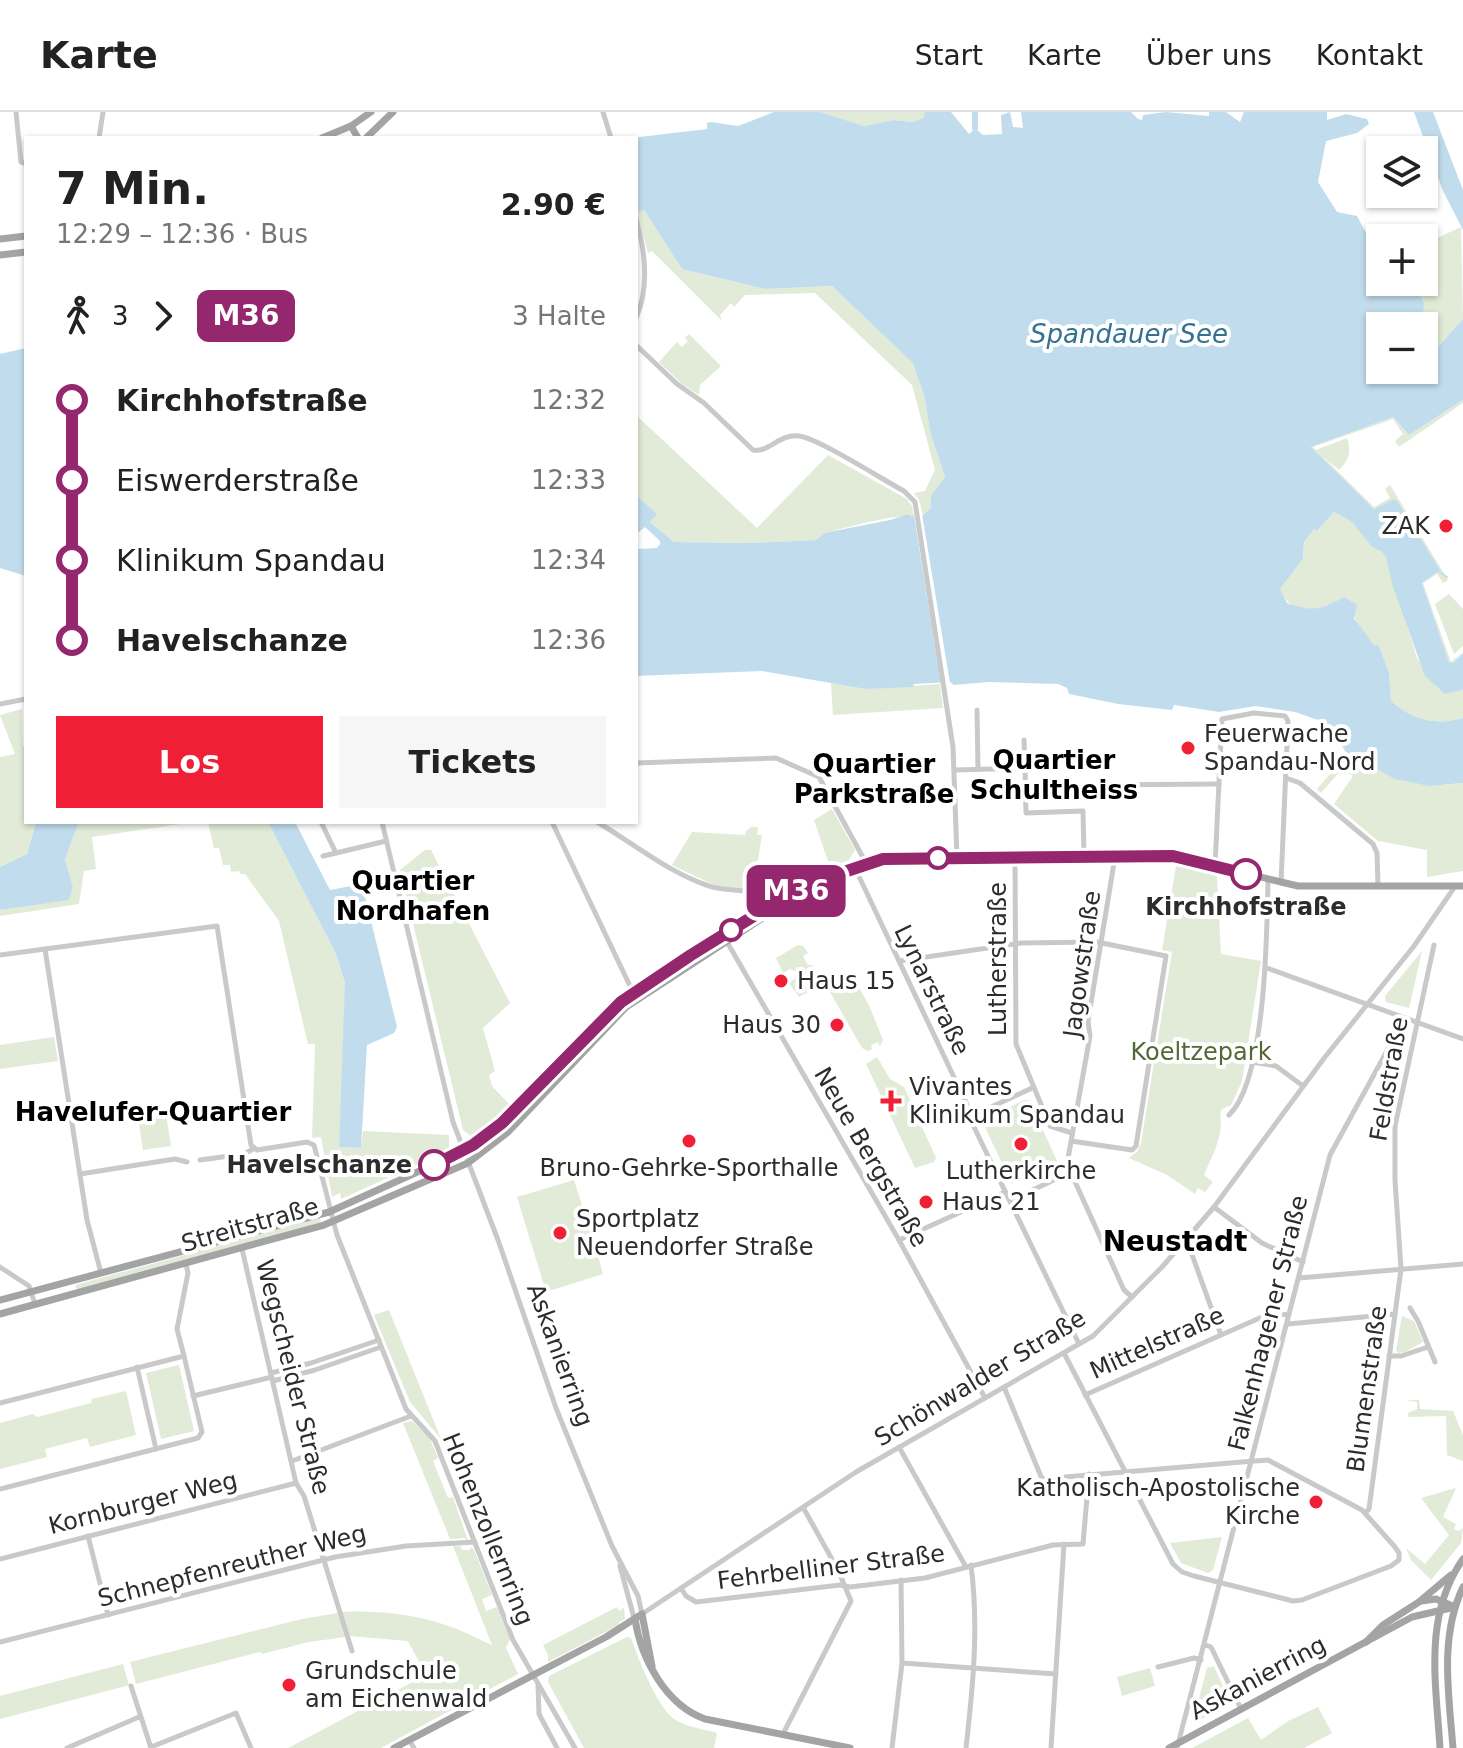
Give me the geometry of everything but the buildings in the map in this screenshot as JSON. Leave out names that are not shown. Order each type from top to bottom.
[{"type":"main road","points":[[327,136],[351,126],[371,112]]},
{"type":"main road","points":[[368,136],[393,112]]},
{"type":"main road","points":[[351,126],[357,136]]},
{"type":"main road","points":[[24,236],[1,239],[1,255],[24,252]]},
{"type":"main road","points":[[638,994],[812,885],[883,859],[1173,856],[1281,884],[1461,884]]},
{"type":"main road","name":"Streitstraße","points":[[0,1300],[329,1212],[464,1151],[502,1123],[608,1014],[638,994]]},
{"type":"main road","name":"Streitstraße","points":[[0,1314],[333,1222],[468,1163],[508,1132],[638,994]]},
{"type":"main road","points":[[1440,1748],[1435,1629],[1441,1600],[1463,1559]]},
{"type":"main road","name":"Askanierring","points":[[1365,1643],[1383,1625],[1419,1602],[1453,1574]]},
{"type":"main road","points":[[1453,1748],[1449,1631],[1463,1587]]},
{"type":"main road","points":[[1441,1600],[1455,1607]]},
{"type":"main road","name":"Askanierring","points":[[1419,1602],[1441,1600]]},
{"type":"main road","name":"Askanierring","points":[[1169,1748],[1178,1746],[1412,1617],[1455,1607]]},
{"type":"main road","points":[[394,1748],[606,1637],[638,1617]]},
{"type":"main road","name":"Askanierring","points":[[638,1617],[639,1641],[652,1666],[673,1699],[696,1715],[850,1748]]},
{"type":"main road","points":[[1435,1629],[1449,1631]]},
{"type":"street","points":[[16,112],[24,164]]},
{"type":"street","points":[[99,136],[103,112]]},
{"type":"street","points":[[603,112],[610,136]]},
{"type":"street","points":[[638,228],[645,265],[643,298],[638,312]]},
{"type":"street","points":[[638,347],[753,450],[761,451],[781,438],[804,437],[910,495],[915,502],[945,683],[955,770],[957,857]]},
{"type":"street","points":[[0,704],[24,699]]},
{"type":"street","points":[[977,710],[978,769]]},
{"type":"street","points":[[1215,866],[1222,719],[1254,713],[1285,716],[1288,721],[1281,884]]},
{"type":"street","points":[[1024,740],[1026,813],[1086,811],[1084,856]]},
{"type":"street","points":[[638,763],[776,758],[790,764],[821,780],[866,863]]},
{"type":"street","points":[[1219,770],[1286,767]]},
{"type":"street","points":[[955,770],[1025,768]]},
{"type":"street","points":[[1286,778],[1300,783],[1373,844],[1377,853],[1378,885]]},
{"type":"street","points":[[1093,785],[1219,784]]},
{"type":"street","points":[[322,824],[336,853]]},
{"type":"street","points":[[382,824],[449,1108],[468,1163]]},
{"type":"street","points":[[553,824],[638,994]]},
{"type":"street","points":[[600,824],[687,877],[724,890],[773,894],[782,903]]},
{"type":"street","points":[[323,856],[386,841]]},
{"type":"street","name":"Jagowstraße","points":[[1071,1172],[1067,1164],[1072,1133],[1076,1127],[1090,1036],[1088,1021],[1115,856]]},
{"type":"street","name":"Lutherstraße","points":[[1015,857],[1016,1044],[1051,1128],[1072,1133]]},
{"type":"street","name":"Lynarstraße","points":[[855,867],[1079,1344]]},
{"type":"street","points":[[1229,1115],[1241,1097],[1252,1062],[1267,968],[1268,880]]},
{"type":"street","name":"Schönwalder Straße","points":[[638,1617],[845,1479],[1093,1336],[1214,1207],[1303,1086],[1461,884]]},
{"type":"street","points":[[0,955],[217,926],[253,1149],[244,1154],[200,1160]]},
{"type":"street","name":"Neue Bergstraße","points":[[725,938],[899,1240],[985,1398]]},
{"type":"street","points":[[899,961],[1015,943],[1102,943],[1163,954],[1167,959],[1136,1146],[1132,1150],[1071,1141]]},
{"type":"street","name":"Feldstraße","points":[[1401,1269],[1394,1130],[1434,945]]},
{"type":"street","points":[[45,949],[87,1220],[101,1273]]},
{"type":"street","points":[[1267,968],[1463,1039]]},
{"type":"street","name":"Falkenhagener Straße","points":[[1178,1746],[1332,1149],[1405,1018]]},
{"type":"street","points":[[1252,1062],[1276,1066],[1303,1086]]},
{"type":"street","points":[[972,1116],[1032,1088]]},
{"type":"street","name":"Hohenzollernring","points":[[253,1149],[311,1142],[317,1152],[329,1212],[381,1347],[411,1416],[435,1441],[513,1640],[575,1748]]},
{"type":"street","points":[[80,1174],[175,1159],[187,1162]]},
{"type":"street","name":"Askanierring","points":[[468,1163],[556,1408],[638,1617]]},
{"type":"street","points":[[1011,1200],[1071,1172],[1124,1290],[1132,1297]]},
{"type":"street","points":[[899,1240],[1005,1192]]},
{"type":"street","points":[[1214,1207],[1262,1243],[1303,1262]]},
{"type":"street","points":[[1183,1243],[1190,1249],[1221,1335]]},
{"type":"street","name":"Wegscheider Straße","points":[[242,1249],[296,1483],[304,1496],[352,1651]]},
{"type":"street","points":[[0,1489],[201,1436],[177,1329],[188,1273],[186,1264]]},
{"type":"street","points":[[1299,1278],[1463,1264]]},
{"type":"street","points":[[0,1267],[29,1286],[35,1304]]},
{"type":"street","name":"Blumenstraße","points":[[1365,1513],[1369,1509],[1401,1269]]},
{"type":"street","points":[[1410,1308],[1435,1362]]},
{"type":"street","name":"Mittelstraße","points":[[1085,1395],[1271,1313],[1289,1315]]},
{"type":"street","points":[[1288,1324],[1395,1314]]},
{"type":"street","points":[[272,1377],[379,1340]]},
{"type":"street","points":[[193,1396],[315,1370],[381,1347]]},
{"type":"street","points":[[1389,1356],[1401,1356],[1428,1347]]},
{"type":"street","points":[[1004,1387],[1042,1479],[1089,1474],[1126,1471],[1251,1460],[1268,1460],[1365,1513],[1395,1547],[1399,1558],[1391,1566],[1293,1601],[1182,1572],[1173,1564],[1126,1471],[1064,1353]]},
{"type":"street","points":[[0,1403],[184,1356]]},
{"type":"street","points":[[137,1367],[156,1449]]},
{"type":"street","points":[[292,1461],[411,1416]]},
{"type":"street","points":[[899,1447],[968,1566],[976,1616],[975,1668],[966,1748]]},
{"type":"street","name":"Fehrbelliner Straße","points":[[681,1588],[686,1596],[696,1602],[925,1578],[1064,1544],[1083,1544],[1089,1474]]},
{"type":"street","name":"Kornburger Weg","points":[[0,1559],[296,1483]]},
{"type":"street","points":[[783,1735],[851,1601],[838,1570],[804,1509]]},
{"type":"street","points":[[88,1536],[108,1615]]},
{"type":"street","name":"Schnepfenreuther Weg","points":[[0,1642],[324,1560],[380,1549],[475,1542]]},
{"type":"street","points":[[1051,1748],[1064,1544]]},
{"type":"street","points":[[892,1748],[902,1663],[901,1580]]},
{"type":"street","points":[[1205,1645],[1211,1647],[1242,1709]]},
{"type":"street","points":[[1158,1667],[1194,1658],[1201,1660]]},
{"type":"street","points":[[902,1663],[1056,1674]]},
{"type":"street","name":"Hohenzollernring","points":[[539,1685],[539,1714],[557,1748]]},
{"type":"street","points":[[131,1686],[151,1748],[236,1713],[251,1748]]},
{"type":"street","points":[[67,1748],[139,1717]]},
{"type":"street","points":[[409,1740],[414,1748]]},
{"type":"green space","points":[[818,112],[925,112],[923,118],[913,122],[894,120],[864,126]]},
{"type":"green space","points":[[644,210],[682,269],[765,289],[832,286],[914,363],[925,398],[930,432],[945,477],[931,508],[923,515],[914,493],[925,491],[935,470],[912,385],[815,293],[745,295],[734,307],[731,303],[720,315],[722,321],[652,251],[648,253],[638,214]]},
{"type":"green space","points":[[1461,227],[1463,319],[1438,347],[1438,312],[1424,312],[1421,296],[1438,296],[1438,238]]},
{"type":"green space","points":[[689,334],[721,366],[700,385],[699,395],[659,362],[677,342],[682,347],[688,341],[685,338]]},
{"type":"green space","points":[[1463,400],[1463,403],[1399,447],[1395,441],[1403,434],[1393,419],[1313,447],[1316,450],[1347,438],[1349,456],[1339,470],[1322,456],[1374,507],[1390,498],[1385,489],[1390,485],[1448,580],[1443,583],[1437,574],[1423,583],[1451,662],[1463,652],[1453,663],[1449,662],[1422,583],[1439,570],[1395,500],[1374,509],[1311,447],[1393,417],[1409,435]]},
{"type":"green space","points":[[638,417],[757,528],[828,455],[907,499],[914,516],[893,517],[824,533],[816,540],[749,543],[674,542],[650,522],[656,514],[638,497]]},
{"type":"green space","points":[[1334,512],[1352,522],[1386,557],[1417,658],[1445,694],[1463,690],[1463,718],[1425,720],[1391,701],[1389,672],[1378,644],[1374,645],[1360,627],[1344,597],[1313,611],[1295,607],[1282,595],[1280,589],[1303,559],[1304,542]]},
{"type":"green space","points":[[1449,594],[1463,609],[1463,646],[1454,654],[1435,604]]},
{"type":"green space","points":[[831,683],[865,689],[940,684],[943,708],[833,715]]},
{"type":"green space","points":[[22,709],[24,824],[35,824],[27,854],[0,867],[0,757],[15,754],[0,715]]},
{"type":"green space","points":[[1347,754],[1402,780],[1429,785],[1463,783],[1463,871],[1427,877],[1427,850],[1378,841],[1334,804],[1353,776],[1342,769],[1321,793],[1317,789]]},
{"type":"green space","points":[[832,809],[855,850],[849,860],[830,867],[814,820]]},
{"type":"green space","points":[[78,824],[180,824],[92,837],[96,869],[84,871],[79,904],[0,916],[0,910],[69,899],[73,887],[65,859]]},
{"type":"green space","points":[[208,824],[269,824],[336,954],[346,998],[339,1147],[361,1148],[363,1131],[449,1135],[449,1150],[341,1199],[340,1193],[332,1197],[321,1137],[312,1138],[315,1044],[308,1044],[279,921],[245,874],[231,872],[230,865],[223,865],[219,848],[214,848]]},
{"type":"green space","points":[[751,827],[758,827],[757,835],[762,835],[753,891],[716,886],[672,865],[692,832],[746,835],[745,832]]},
{"type":"green space","points":[[425,850],[431,850],[510,1003],[483,1028],[495,1071],[489,1075],[492,1086],[511,1106],[473,1138],[463,1130],[400,870]]},
{"type":"green space","name":"Koeltzepark","points":[[1176,866],[1217,876],[1221,954],[1261,961],[1242,1081],[1231,1105],[1222,1109],[1220,1114],[1219,1137],[1204,1175],[1213,1182],[1205,1192],[1198,1188],[1195,1194],[1167,1175],[1129,1158],[1137,1152],[1141,1143],[1172,952],[1162,950]]},
{"type":"green space","points":[[798,945],[808,953],[803,956],[808,965],[814,965],[810,967],[814,975],[819,973],[824,983],[799,997],[789,983],[797,977],[797,972],[790,969],[783,973],[776,958]]},
{"type":"green space","points":[[1422,951],[1409,1008],[1386,1002],[1385,996]]},
{"type":"green space","points":[[849,971],[869,1005],[883,1040],[880,1046],[878,1042],[871,1045],[872,1049],[868,1051],[862,1048],[826,985]]},
{"type":"green space","points":[[54,1037],[58,1061],[0,1069],[0,1045]]},
{"type":"green space","points":[[877,1057],[890,1079],[904,1087],[936,1158],[934,1162],[915,1168],[866,1064]]},
{"type":"green space","points":[[1029,1100],[1058,1163],[1042,1160],[1030,1162],[1020,1170],[1012,1184],[982,1121]]},
{"type":"green space","points":[[165,1107],[171,1146],[143,1150],[137,1111]]},
{"type":"green space","name":"Sportplatz Neuendorfer Straße","points":[[574,1180],[603,1274],[546,1292],[517,1197]]},
{"type":"green space","points":[[320,1218],[321,1222],[285,1234],[77,1290],[75,1285]]},
{"type":"green space","points":[[389,1310],[441,1439],[410,1402],[374,1315]]},
{"type":"green space","points":[[1402,1316],[1414,1321],[1423,1342],[1398,1353],[1396,1350]]},
{"type":"green space","points":[[179,1365],[194,1431],[161,1439],[146,1373]]},
{"type":"green space","points":[[126,1391],[136,1435],[90,1447],[87,1438],[45,1449],[47,1457],[0,1469],[0,1423],[33,1414],[37,1417]]},
{"type":"green space","points":[[1406,1400],[1419,1400],[1420,1409],[1453,1411],[1463,1435],[1463,1461],[1447,1455],[1446,1416],[1408,1417],[1408,1413],[1417,1409],[1417,1402]]},
{"type":"green space","points":[[412,1421],[429,1437],[438,1458],[433,1461],[448,1498],[453,1497],[468,1541],[464,1538],[450,1539],[403,1423]]},
{"type":"green space","points":[[1456,1488],[1443,1517],[1456,1524],[1454,1529],[1459,1531],[1463,1528],[1461,1543],[1431,1580],[1411,1560],[1406,1548],[1425,1564],[1449,1535],[1421,1498]]},
{"type":"green space","points":[[1222,1537],[1213,1570],[1208,1573],[1181,1563],[1170,1543]]},
{"type":"green space","points":[[453,1546],[474,1550],[492,1595],[482,1599],[486,1611],[497,1607],[510,1639],[506,1648],[518,1674],[381,1748],[288,1748],[426,1675],[408,1641],[350,1636],[342,1612],[415,1617],[457,1629],[492,1645]]},
{"type":"green space","points":[[617,1607],[619,1611],[624,1608],[625,1619],[619,1625],[548,1662],[543,1645]]},
{"type":"green space","points":[[338,1613],[345,1637],[260,1652],[136,1684],[130,1662],[302,1619]]},
{"type":"green space","points":[[627,1637],[631,1638],[649,1682],[668,1713],[684,1724],[717,1733],[714,1748],[584,1748],[548,1682],[549,1676]]},
{"type":"green space","points":[[123,1664],[129,1685],[0,1719],[0,1696]]},
{"type":"green space","points":[[1214,1666],[1231,1704],[1198,1721],[1195,1713],[1207,1668]]},
{"type":"green space","points":[[1150,1668],[1155,1686],[1122,1696],[1117,1677]]},
{"type":"green space","points":[[1318,1707],[1332,1733],[1304,1748],[1192,1748],[1248,1718],[1261,1740],[1288,1721]]},
{"type":"water","name":"Spandauer See","points":[[774,112],[820,112],[864,126],[894,120],[913,122],[923,118],[925,112],[951,112],[969,134],[975,128],[983,135],[1002,134],[1001,115],[1010,112],[1013,127],[1023,128],[1021,112],[1131,112],[1142,120],[1143,115],[1166,112],[1209,116],[1209,112],[1226,112],[1240,122],[1244,112],[1327,112],[1327,120],[1346,114],[1367,119],[1369,124],[1357,133],[1326,141],[1318,182],[1337,212],[1357,216],[1366,233],[1366,296],[1421,296],[1424,303],[1424,312],[1366,312],[1366,384],[1438,384],[1438,347],[1463,319],[1463,400],[1409,435],[1393,417],[1311,447],[1374,509],[1394,499],[1397,501],[1440,570],[1422,583],[1449,662],[1453,663],[1463,653],[1463,690],[1445,694],[1425,676],[1392,584],[1386,557],[1372,547],[1352,522],[1334,512],[1304,542],[1303,559],[1280,589],[1287,603],[1304,608],[1323,607],[1344,597],[1357,605],[1354,618],[1374,645],[1378,644],[1389,672],[1391,701],[1425,720],[1463,718],[1463,783],[1429,786],[1395,779],[1347,754],[1334,733],[1321,721],[1295,712],[1256,706],[1219,712],[1174,705],[1172,710],[1118,704],[1069,694],[1067,688],[1058,684],[989,682],[954,685],[950,682],[865,689],[762,671],[638,676],[638,549],[657,548],[660,541],[645,527],[638,531],[638,497],[657,514],[650,522],[674,542],[816,540],[824,533],[908,514],[923,515],[931,508],[931,496],[945,477],[913,363],[832,286],[765,289],[682,269],[644,210],[638,212],[638,137],[707,129],[707,123],[738,126]]},
{"type":"water","points":[[1414,112],[1433,112],[1463,190],[1463,230],[1438,177],[1438,136],[1423,136]]},
{"type":"water","points":[[24,348],[24,575],[0,568],[0,354]]},
{"type":"water","points":[[35,824],[78,824],[65,859],[73,887],[69,900],[0,910],[0,867],[27,854]]},
{"type":"water","points":[[269,824],[296,824],[330,890],[362,884],[397,1027],[394,1033],[367,1045],[361,1148],[339,1147],[345,983],[336,954]]},
{"type":"pier","points":[[922,514],[950,683],[941,684],[914,515]]},
{"type":"waterway","points":[[975,112],[975,128]]},
{"type":"waterway","points":[[1438,571],[1447,577]]},
{"type":"bus line","name":"M36","points":[[434,1165],[473,1145],[502,1123],[626,999],[773,904],[847,870],[883,859],[1173,856],[1246,874]]},
{"type":"place","name":"ZAK","points":[[1446,526]]},
{"type":"place","name":"Feuerwache Spandau-Nord","points":[[1188,748]]},
{"type":"place","name":"Kirchhofstraße","points":[[1246,874]]},
{"type":"place","name":"Haus 15","points":[[781,981]]},
{"type":"place","name":"Haus 30","points":[[837,1025]]},
{"type":"place","name":"Vivantes Klinikum Spandau","points":[[891,1101]]},
{"type":"place","name":"Bruno-Gehrke-Sporthalle","points":[[689,1141]]},
{"type":"place","name":"Lutherkirche","points":[[1021,1144]]},
{"type":"place","name":"Havelschanze","points":[[434,1165]]},
{"type":"place","name":"Haus 21","points":[[926,1202]]},
{"type":"place","name":"Sportplatz Neuendorfer Straße","points":[[560,1233]]},
{"type":"place","name":"Katholisch-Apostolische Kirche","points":[[1316,1502]]},
{"type":"place","name":"Grundschule am Eichenwald","points":[[289,1685]]},
{"type":"district","name":"Quartier Schultheiss","points":[[1054,775]]},
{"type":"district","name":"Quartier Parkstraße","points":[[874,779]]},
{"type":"district","name":"Quartier Nordhafen","points":[[413,896]]},
{"type":"district","name":"Havelufer-Quartier","points":[[153,1112]]},
{"type":"district","name":"Neustadt","points":[[1175,1241]]}]
